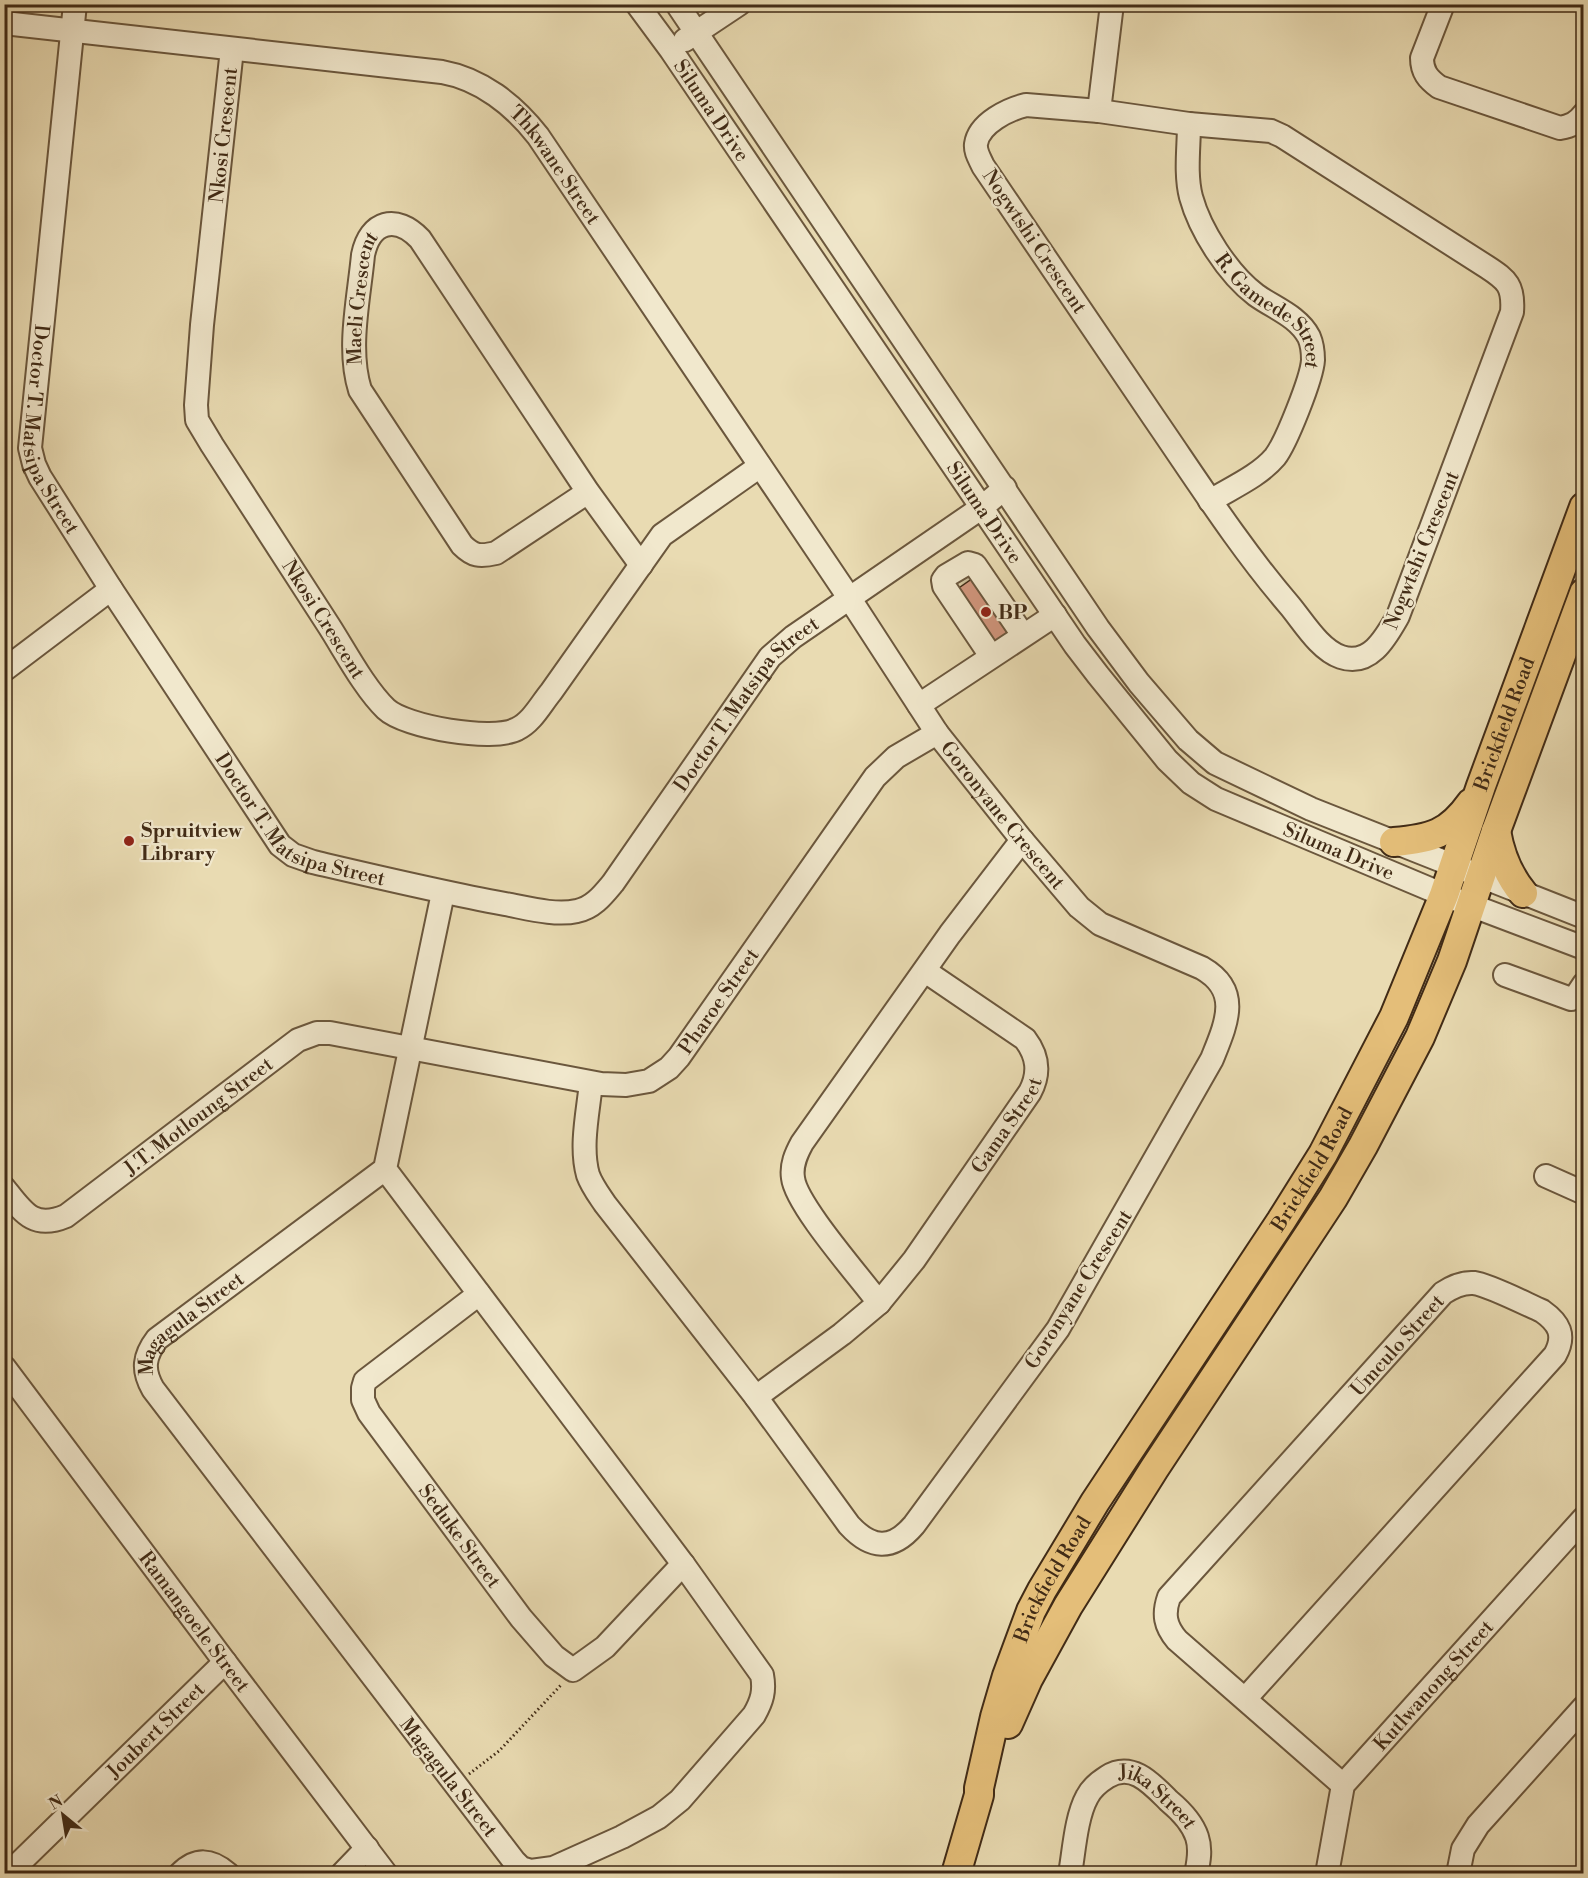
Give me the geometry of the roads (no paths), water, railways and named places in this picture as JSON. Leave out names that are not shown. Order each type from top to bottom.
[{"type":"main road","name":"Brickfield Road","points":[[956,1874],[979,1795],[994,1717],[1031,1611],[1061,1556],[1095,1502],[1323,1154],[1394,1017],[1443,895],[1584,507]]},
{"type":"main road","name":"Brickfield Road","points":[[979,1795],[984,1791],[1028,1679],[1068,1606],[1154,1469],[1333,1198],[1420,1037],[1452,961],[1496,831],[1584,593]]},
{"type":"main road","points":[[1394,842],[1418,840],[1439,834],[1462,816],[1481,786]]},
{"type":"main road","points":[[1496,831],[1501,855],[1513,881],[1522,893]]},
{"type":"street","name":"Doctor T. Matsipa Street","points":[[75,4],[30,448],[40,477],[111,589],[286,852],[313,862],[444,893],[538,910],[569,912],[586,908],[613,884],[770,657],[793,637],[981,508],[1005,488]]},
{"type":"street","name":"Siluma Drive","points":[[637,4],[671,50],[1055,615],[1098,675],[1167,760],[1191,783],[1216,799],[1443,895],[1584,948]]},
{"type":"street","name":"Siluma Drive","points":[[677,4],[1098,628],[1139,683],[1203,754],[1215,763],[1311,809],[1584,917]]},
{"type":"street","points":[[671,50],[739,4]]},
{"type":"street","points":[[1099,111],[1112,4]]},
{"type":"street","points":[[1443,4],[1422,58],[1425,75],[1431,81],[1439,87],[1560,128],[1578,122],[1584,114]]},
{"type":"street","name":"Thkwane Street","points":[[4,23],[425,69],[469,79],[509,104],[538,136],[850,599]]},
{"type":"street","name":"Nkosi Crescent","points":[[232,49],[202,325],[197,420],[386,710],[421,724],[479,735],[498,735],[516,730],[531,718],[551,692],[662,535],[760,466]]},
{"type":"street","name":"Nogwtshi Crescent","points":[[1026,105],[1099,111],[1189,124],[1258,129],[1282,135],[1498,274],[1508,283],[1513,300],[1512,312],[1398,616],[1381,645],[1370,653],[1359,658],[1343,658],[1332,653],[1268,581],[1210,501],[977,154],[976,143],[980,134],[989,124],[1015,108],[1026,105]]},
{"type":"street","name":"R. Gamede Street","points":[[1189,124],[1188,176],[1198,218],[1236,276],[1258,296],[1291,317],[1308,337],[1312,348],[1310,374],[1275,457],[1254,474],[1210,501]]},
{"type":"street","name":"Maeli Crescent","points":[[588,492],[495,553],[478,556],[470,553],[462,545],[360,390],[355,375],[353,357],[363,255],[366,243],[377,229],[387,224],[399,224],[411,230],[420,239],[588,492],[640,564]]},
{"type":"street","points":[[992,590],[1048,551]]},
{"type":"street","points":[[991,656],[944,586],[943,580],[946,576],[971,563],[975,565],[1023,635]]},
{"type":"street","points":[[4,670],[111,589]]},
{"type":"street","name":"Goronyane Crescent","points":[[591,1083],[585,1150],[587,1169],[593,1185],[756,1397],[849,1525],[858,1535],[877,1544],[901,1539],[914,1525],[1058,1329],[1212,1059],[1222,1035],[1228,999],[1224,987],[1215,975],[1110,930],[1079,907],[1022,840],[938,734],[850,599]]},
{"type":"street","points":[[919,705],[1055,615]]},
{"type":"street","name":"Pharoe Street","points":[[412,1047],[591,1083],[638,1084],[660,1076],[669,1068],[875,777],[896,757],[938,734]]},
{"type":"street","points":[[879,1303],[803,1204],[793,1180],[792,1168],[802,1143],[950,934],[1022,840]]},
{"type":"street","points":[[385,1169],[444,893]]},
{"type":"street","name":"Gama Street","points":[[756,1397],[842,1334],[879,1303],[914,1260],[1036,1081],[1036,1058],[1025,1039],[925,971]]},
{"type":"street","points":[[1505,975],[1571,999],[1576,996],[1584,984]]},
{"type":"street","name":"J.T. Motloung Street","points":[[4,1188],[21,1210],[33,1220],[42,1222],[66,1216],[304,1036],[322,1032],[412,1047]]},
{"type":"street","name":"Magagula Street","points":[[385,1169],[683,1564],[762,1675],[764,1687],[762,1699],[754,1715],[680,1800],[659,1817],[622,1837],[553,1868],[531,1871],[520,1868],[514,1861],[153,1389],[145,1370],[147,1354],[157,1339],[385,1169]]},
{"type":"street","points":[[1546,1176],[1584,1192]]},
{"type":"street","name":"Umculo Street","points":[[1245,1699],[1555,1355],[1561,1336],[1551,1318],[1542,1311],[1476,1283],[1464,1283],[1443,1293],[1170,1597],[1165,1616],[1170,1632],[1245,1699],[1343,1785]]},
{"type":"street","name":"Seduke Street","points":[[479,1294],[365,1381],[363,1400],[369,1413],[514,1610],[554,1656],[573,1670],[605,1647],[683,1564]]},
{"type":"street","name":"Ramangoele Street","points":[[4,1366],[386,1874]]},
{"type":"street","name":"Kutlwanong Street","points":[[1343,1785],[1584,1518]]},
{"type":"street","name":"Joubert Street","points":[[8,1874],[225,1662]]},
{"type":"street","points":[[1458,1874],[1463,1849],[1478,1825],[1584,1707]]},
{"type":"street","name":"Jika Street","points":[[1070,1874],[1082,1808],[1088,1795],[1099,1782],[1121,1771],[1142,1776],[1191,1823],[1200,1845],[1197,1874]]},
{"type":"street","points":[[1328,1874],[1343,1785]]},
{"type":"street","points":[[342,1874],[367,1848]]},
{"type":"street","points":[[180,1874],[188,1866],[207,1861],[228,1874]]},
{"type":"place","name":"BP","points":[[986,612]]},
{"type":"place","name":"Spruitview Library","points":[[129,841]]}]
